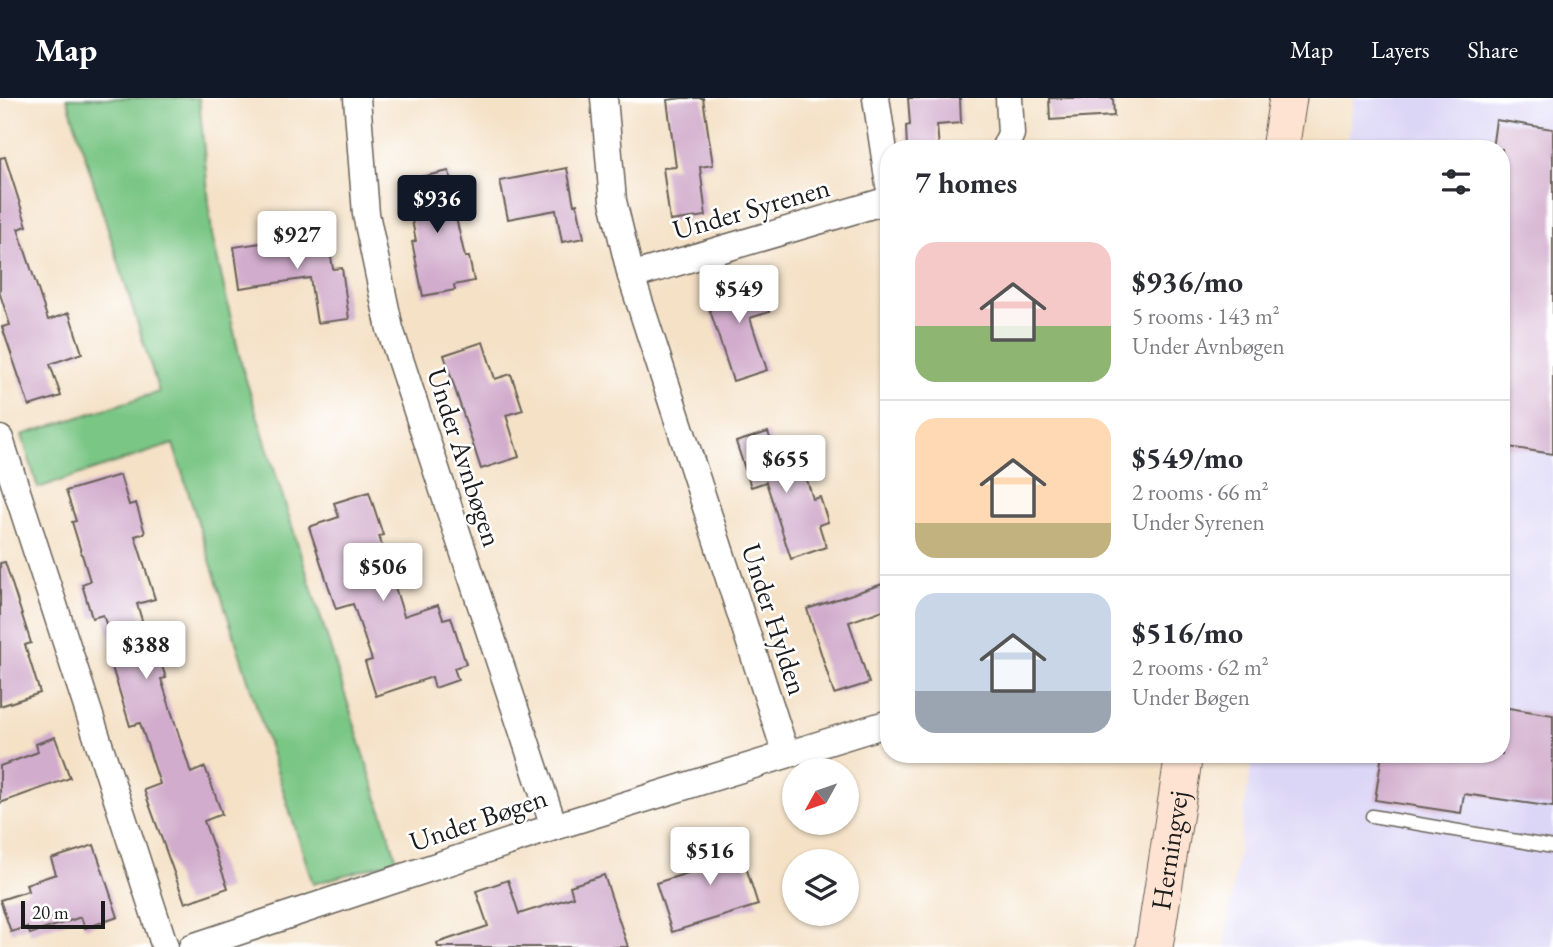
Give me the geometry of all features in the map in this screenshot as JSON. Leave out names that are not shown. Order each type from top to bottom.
[{"type":"main road","points":[[1281,140],[1288,98]]},
{"type":"main road","name":"Herningvej","points":[[1154,947],[1183,763]]},
{"type":"street","name":"Under Avnbøgen","points":[[357,98],[366,214],[390,329],[554,827]]},
{"type":"street","name":"Under Hylden","points":[[604,98],[613,201],[631,276],[786,754]]},
{"type":"street","points":[[876,98],[882,140]]},
{"type":"street","points":[[1009,98],[1012,134],[1009,140]]},
{"type":"street","name":"Under Syrenen","points":[[631,276],[880,203]]},
{"type":"street","points":[[2,453],[164,947]]},
{"type":"street","points":[[786,754],[880,726]]},
{"type":"street","name":"Under Bøgen","points":[[192,947],[554,827],[786,754]]},
{"type":"lane","points":[[1372,816],[1553,847]]},
{"type":"shaded area","points":[[1354,98],[1553,98],[1553,947],[1224,947],[1252,763],[1510,763],[1510,140],[1348,140]]},
{"type":"green space","points":[[67,98],[199,98],[212,235],[242,367],[397,860],[313,884],[173,444],[38,488],[22,435],[159,392]]},
{"type":"building","points":[[703,98],[713,165],[700,167],[706,216],[670,221],[663,168],[676,167],[667,100]]},
{"type":"building","points":[[908,98],[960,98],[961,123],[937,125],[938,140],[907,140],[906,126],[910,125]]},
{"type":"building","points":[[1049,98],[1113,98],[1114,116],[1050,120]]},
{"type":"building","points":[[1496,120],[1553,129],[1553,454],[1510,447],[1510,140],[1493,140]]},
{"type":"building","points":[[5,157],[27,226],[18,229],[48,320],[69,313],[82,353],[50,364],[61,396],[29,406],[2,327],[10,325],[0,294],[0,158]]},
{"type":"building","points":[[567,168],[584,238],[562,242],[556,210],[508,219],[500,181]]},
{"type":"building","points":[[449,171],[454,195],[451,196],[465,257],[469,257],[474,281],[454,285],[455,290],[423,296],[412,242],[416,241],[406,188],[413,187],[411,179]]},
{"type":"building","points":[[327,233],[333,269],[342,268],[349,319],[317,323],[310,278],[240,288],[234,247]]},
{"type":"building","points":[[758,279],[769,312],[750,318],[767,370],[733,381],[704,292],[740,280],[741,285]]},
{"type":"building","points":[[483,342],[495,379],[511,374],[523,410],[506,415],[519,457],[481,469],[444,355]]},
{"type":"building","points":[[768,432],[778,462],[793,457],[798,469],[803,468],[813,499],[820,497],[828,522],[819,525],[826,547],[791,559],[766,482],[751,487],[736,442]]},
{"type":"building","points":[[120,475],[129,505],[136,503],[145,533],[135,536],[155,599],[137,604],[153,656],[158,654],[166,678],[161,679],[191,773],[205,767],[222,814],[204,821],[228,888],[185,903],[144,790],[160,784],[140,723],[130,726],[112,667],[120,664],[103,615],[92,618],[82,584],[90,581],[72,522],[76,521],[66,491]]},
{"type":"building","points":[[369,492],[383,535],[379,536],[404,616],[438,605],[443,619],[451,617],[466,664],[454,668],[458,680],[435,688],[432,677],[376,696],[365,662],[372,660],[353,604],[336,609],[309,527],[339,517],[334,503]]},
{"type":"building","points":[[5,562],[31,643],[25,645],[40,693],[0,706],[0,563]]},
{"type":"building","points":[[880,585],[880,611],[849,622],[869,683],[834,694],[807,609]]},
{"type":"building","points":[[1510,708],[1553,715],[1553,807],[1464,794],[1461,813],[1375,800],[1381,763],[1510,763]]},
{"type":"building","points":[[55,737],[70,778],[0,803],[0,766],[38,752],[36,744]]},
{"type":"building","points":[[735,832],[758,905],[672,932],[656,883],[713,865],[705,842]]},
{"type":"building","points":[[94,845],[118,917],[85,928],[81,917],[30,934],[27,927],[11,932],[0,900],[28,891],[26,884],[56,874],[51,859]]},
{"type":"building","points":[[604,875],[628,947],[438,947],[437,943],[488,926],[476,891],[508,880],[519,914],[573,897],[570,886]]}]
